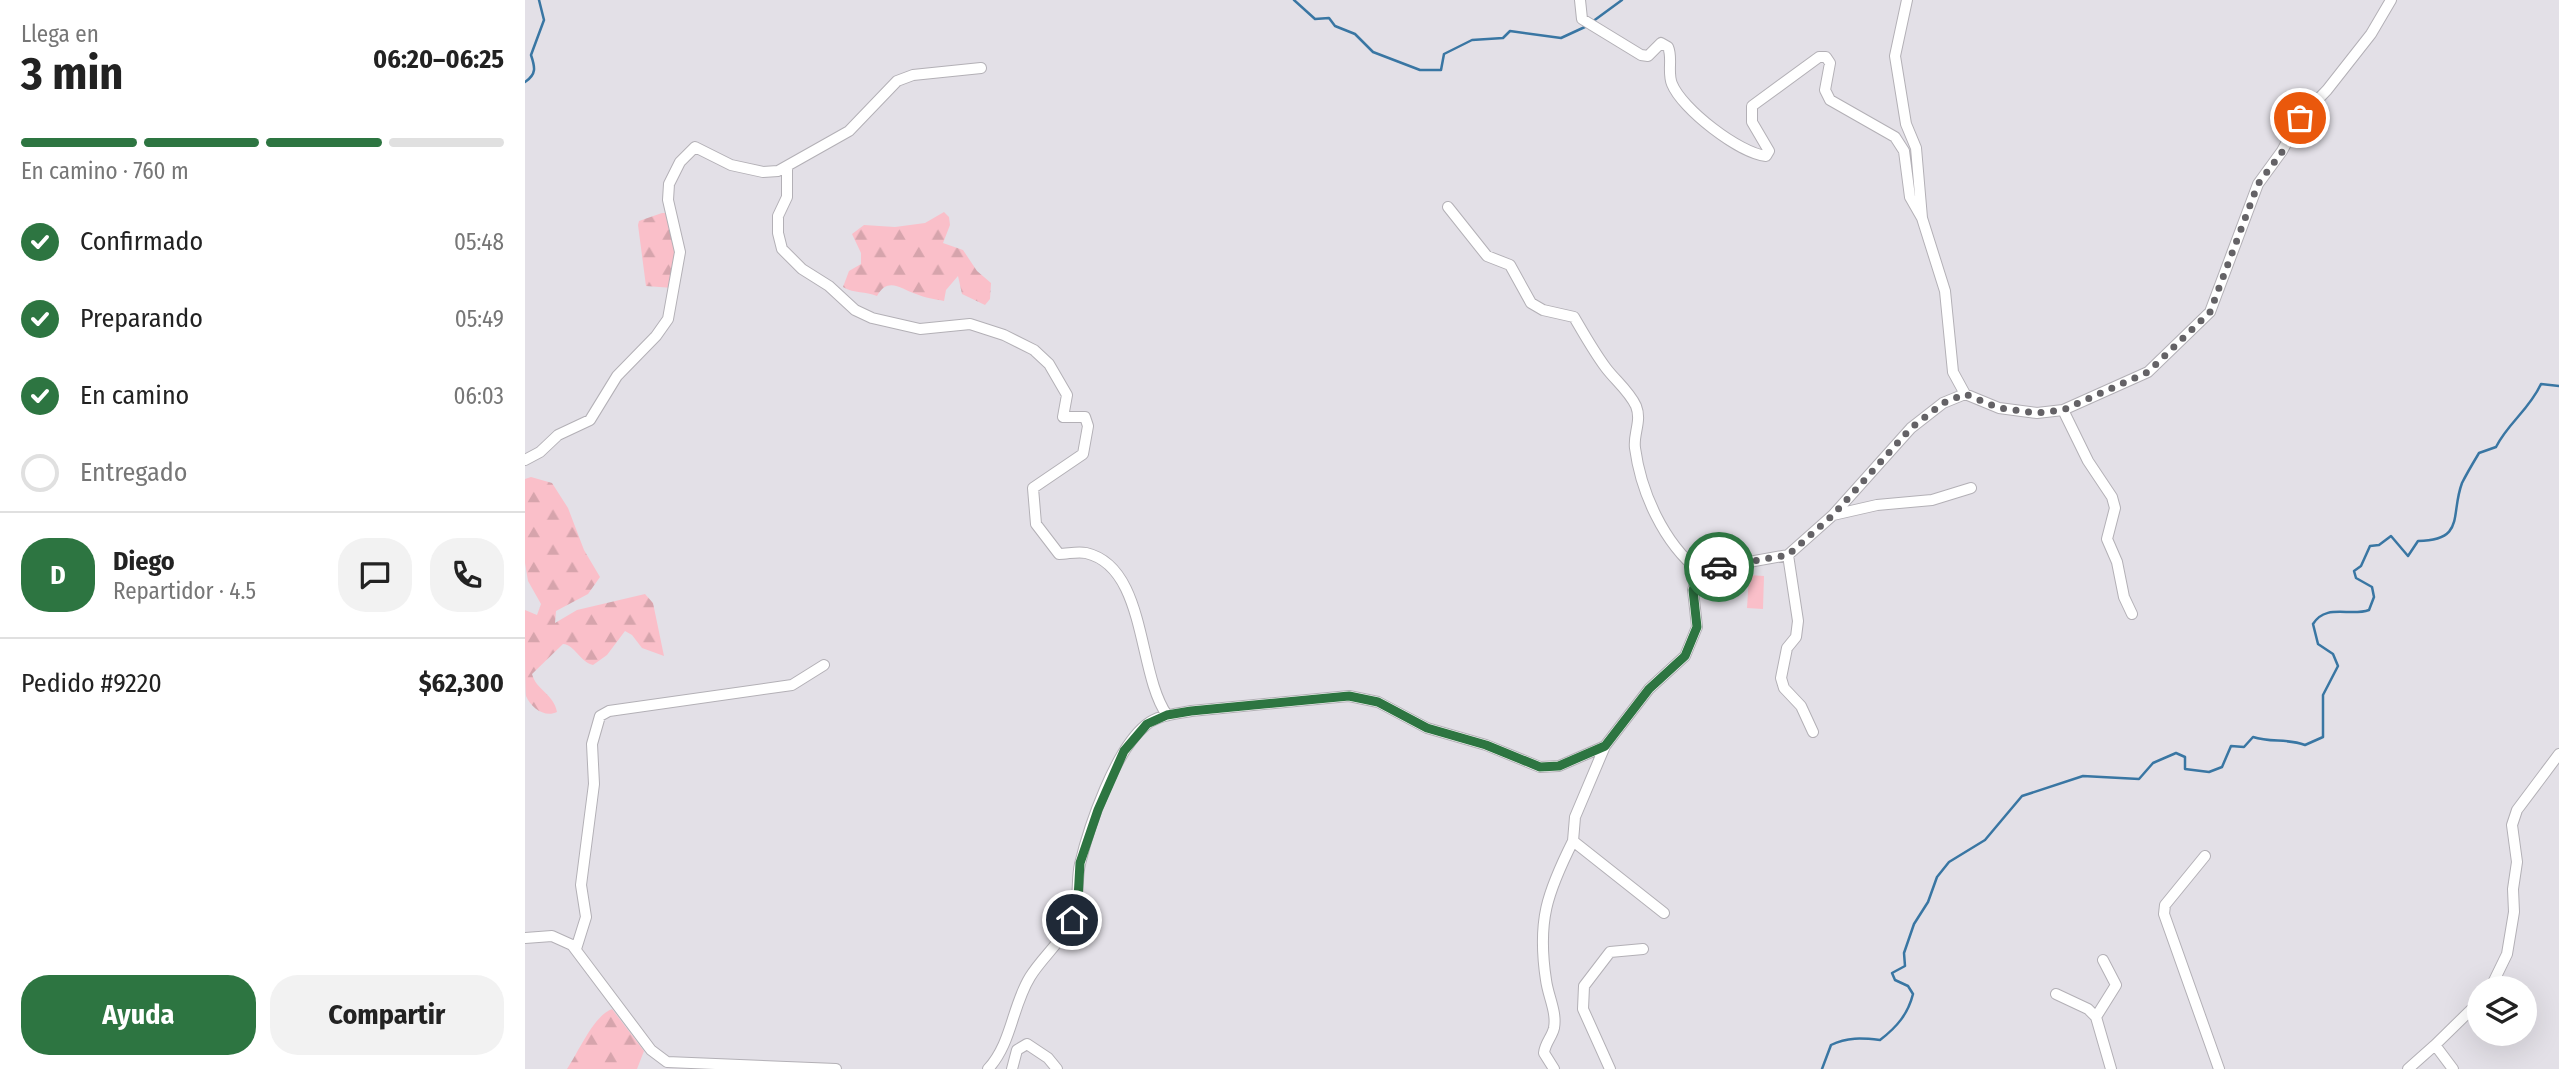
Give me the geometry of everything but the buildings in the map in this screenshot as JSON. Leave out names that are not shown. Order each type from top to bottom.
[{"type":"street","points":[[1580,0],[1582,19],[1641,55],[1648,56],[1661,43],[1668,47],[1672,86],[1730,143],[1754,155],[1766,156],[1769,151],[1752,122],[1752,106],[1819,57],[1826,57],[1831,63],[1825,90],[1831,100],[1895,137],[1904,151],[1910,197],[1923,218]]},
{"type":"street","points":[[1907,0],[1895,56],[1906,124],[1916,148],[1923,218],[1945,291],[1952,372],[1965,394],[1999,408],[2037,413],[2063,410],[2148,372],[2210,312],[2258,184],[2282,152],[2300,118],[2327,90],[2371,34],[2391,0]]},
{"type":"street","points":[[525,460],[540,452],[558,435],[590,420],[617,376],[656,336],[668,319],[680,252],[668,200],[669,184],[688,152],[695,147],[731,165],[763,172],[787,168],[849,131],[897,81],[913,75],[981,68]]},
{"type":"street","points":[[787,168],[787,197],[778,216],[782,249],[802,270],[829,286],[855,310],[872,318],[920,329],[982,326],[1034,350],[1049,364],[1067,396],[1063,417],[1085,417],[1088,426],[1083,454],[1033,488],[1037,524],[1059,554],[1089,554],[1102,560],[1121,580],[1138,622],[1157,702],[1167,715]]},
{"type":"street","points":[[1448,207],[1487,256],[1510,265],[1531,303],[1543,310],[1574,317],[1605,367],[1623,388],[1636,407],[1639,424],[1634,444],[1640,473],[1667,539],[1699,571]]},
{"type":"street","points":[[1699,571],[1788,555],[1833,515],[1911,428],[1943,403],[1965,394]]},
{"type":"street","points":[[2063,410],[2088,461],[2112,496],[2115,508],[2107,539],[2117,562],[2123,597],[2132,614]]},
{"type":"street","points":[[1833,515],[1877,505],[1932,500],[1971,488]]},
{"type":"street","points":[[1788,555],[1798,621],[1796,637],[1787,648],[1781,678],[1784,688],[1801,706],[1813,732]]},
{"type":"street","points":[[1554,1069],[1544,1053],[1554,1029],[1554,1012],[1546,982],[1541,934],[1550,887],[1573,841],[1575,817],[1605,746],[1649,689],[1685,656],[1697,627],[1693,590],[1699,571]]},
{"type":"street","points":[[576,949],[586,917],[581,885],[594,784],[592,744],[600,716],[609,710],[792,685],[824,665]]},
{"type":"street","points":[[988,1069],[1008,1037],[1029,978],[1072,920],[1078,899],[1080,863],[1098,810],[1124,751],[1147,724],[1167,715],[1349,696],[1378,702],[1427,728],[1486,745],[1540,767],[1559,766],[1605,746]]},
{"type":"street","points":[[2496,976],[2507,954],[2514,912],[2513,889],[2517,862],[2512,825],[2517,810],[2559,754]]},
{"type":"street","points":[[1573,841],[1664,913]]},
{"type":"street","points":[[2205,856],[2165,905],[2164,914],[2219,1069]]},
{"type":"street","points":[[525,938],[552,936],[576,949],[650,1050],[667,1062],[836,1069]]},
{"type":"street","points":[[1610,1069],[1608,1060],[1594,1040],[1583,1009],[1584,986],[1610,952],[1643,949]]},
{"type":"street","points":[[2096,1017],[2116,985],[2103,960]]},
{"type":"street","points":[[2056,993],[2088,1009],[2096,1017],[2111,1069]]},
{"type":"street","points":[[2408,1069],[2467,1014]]},
{"type":"street","points":[[1012,1069],[1017,1050],[1027,1044],[1048,1058],[1057,1069]]},
{"type":"street","points":[[2435,1045],[2453,1069]]},
{"type":"green space","points":[[944,212],[949,217],[950,225],[943,243],[963,250],[977,271],[991,283],[990,299],[985,305],[962,294],[958,276],[946,290],[944,301],[890,285],[877,296],[843,287],[849,271],[861,264],[861,253],[852,234],[864,225],[895,227],[925,223]]},
{"type":"green space","points":[[669,213],[675,242],[673,288],[646,286],[638,225],[639,221]]},
{"type":"green space","points":[[531,477],[552,483],[568,508],[584,550],[600,577],[588,594],[556,611],[555,623],[577,610],[645,594],[653,603],[664,656],[642,648],[632,635],[625,631],[607,655],[593,665],[571,647],[563,644],[532,674],[555,706],[557,712],[552,714],[539,711],[526,696],[525,610],[537,615],[541,604],[528,581],[525,563],[525,479]]},
{"type":"green space","points":[[1749,575],[1764,576],[1763,609],[1747,608]]},
{"type":"green space","points":[[612,1009],[644,1051],[637,1069],[567,1069],[593,1026]]},
{"type":"waterway","points":[[525,82],[533,73],[531,55],[544,20],[539,0]]},
{"type":"waterway","points":[[1294,0],[1315,19],[1329,18],[1335,26],[1355,34],[1373,52],[1420,70],[1441,70],[1444,54],[1472,40],[1503,38],[1510,31],[1561,38],[1587,26]]},
{"type":"waterway","points":[[1592,22],[1622,0]]},
{"type":"waterway","points":[[1822,1069],[1831,1045],[1855,1039],[1880,1040],[1901,1020],[1913,994],[1908,986],[1895,980],[1892,973],[1905,966],[1904,953],[1914,924],[1928,902],[1937,877],[1949,862],[1985,840],[2022,796],[2083,776],[2139,779],[2153,763],[2176,753],[2185,757],[2185,769],[2209,772],[2222,767],[2231,746],[2244,747],[2253,737],[2305,745],[2323,737],[2323,695],[2338,666],[2333,654],[2318,644],[2313,624],[2318,618],[2331,612],[2369,610],[2374,597],[2372,587],[2356,578],[2354,571],[2361,566],[2370,546],[2379,545],[2391,536],[2408,556],[2418,541],[2433,540],[2450,531],[2462,483],[2479,453],[2496,447],[2541,384],[2559,386]]},
{"type":"way so far","points":[[1719,567],[1788,555],[1833,515],[1911,428],[1943,403],[1965,394],[1999,408],[2037,413],[2063,410],[2148,372],[2210,312],[2258,184],[2282,152],[2300,118]]},
{"type":"route","points":[[1072,920],[1078,899],[1080,863],[1098,810],[1124,751],[1147,724],[1157,718],[1191,711],[1324,696],[1349,696],[1378,702],[1427,728],[1486,745],[1540,767],[1559,766],[1579,760],[1605,746],[1649,689],[1685,656],[1697,627],[1693,590],[1699,571],[1719,567]]}]
